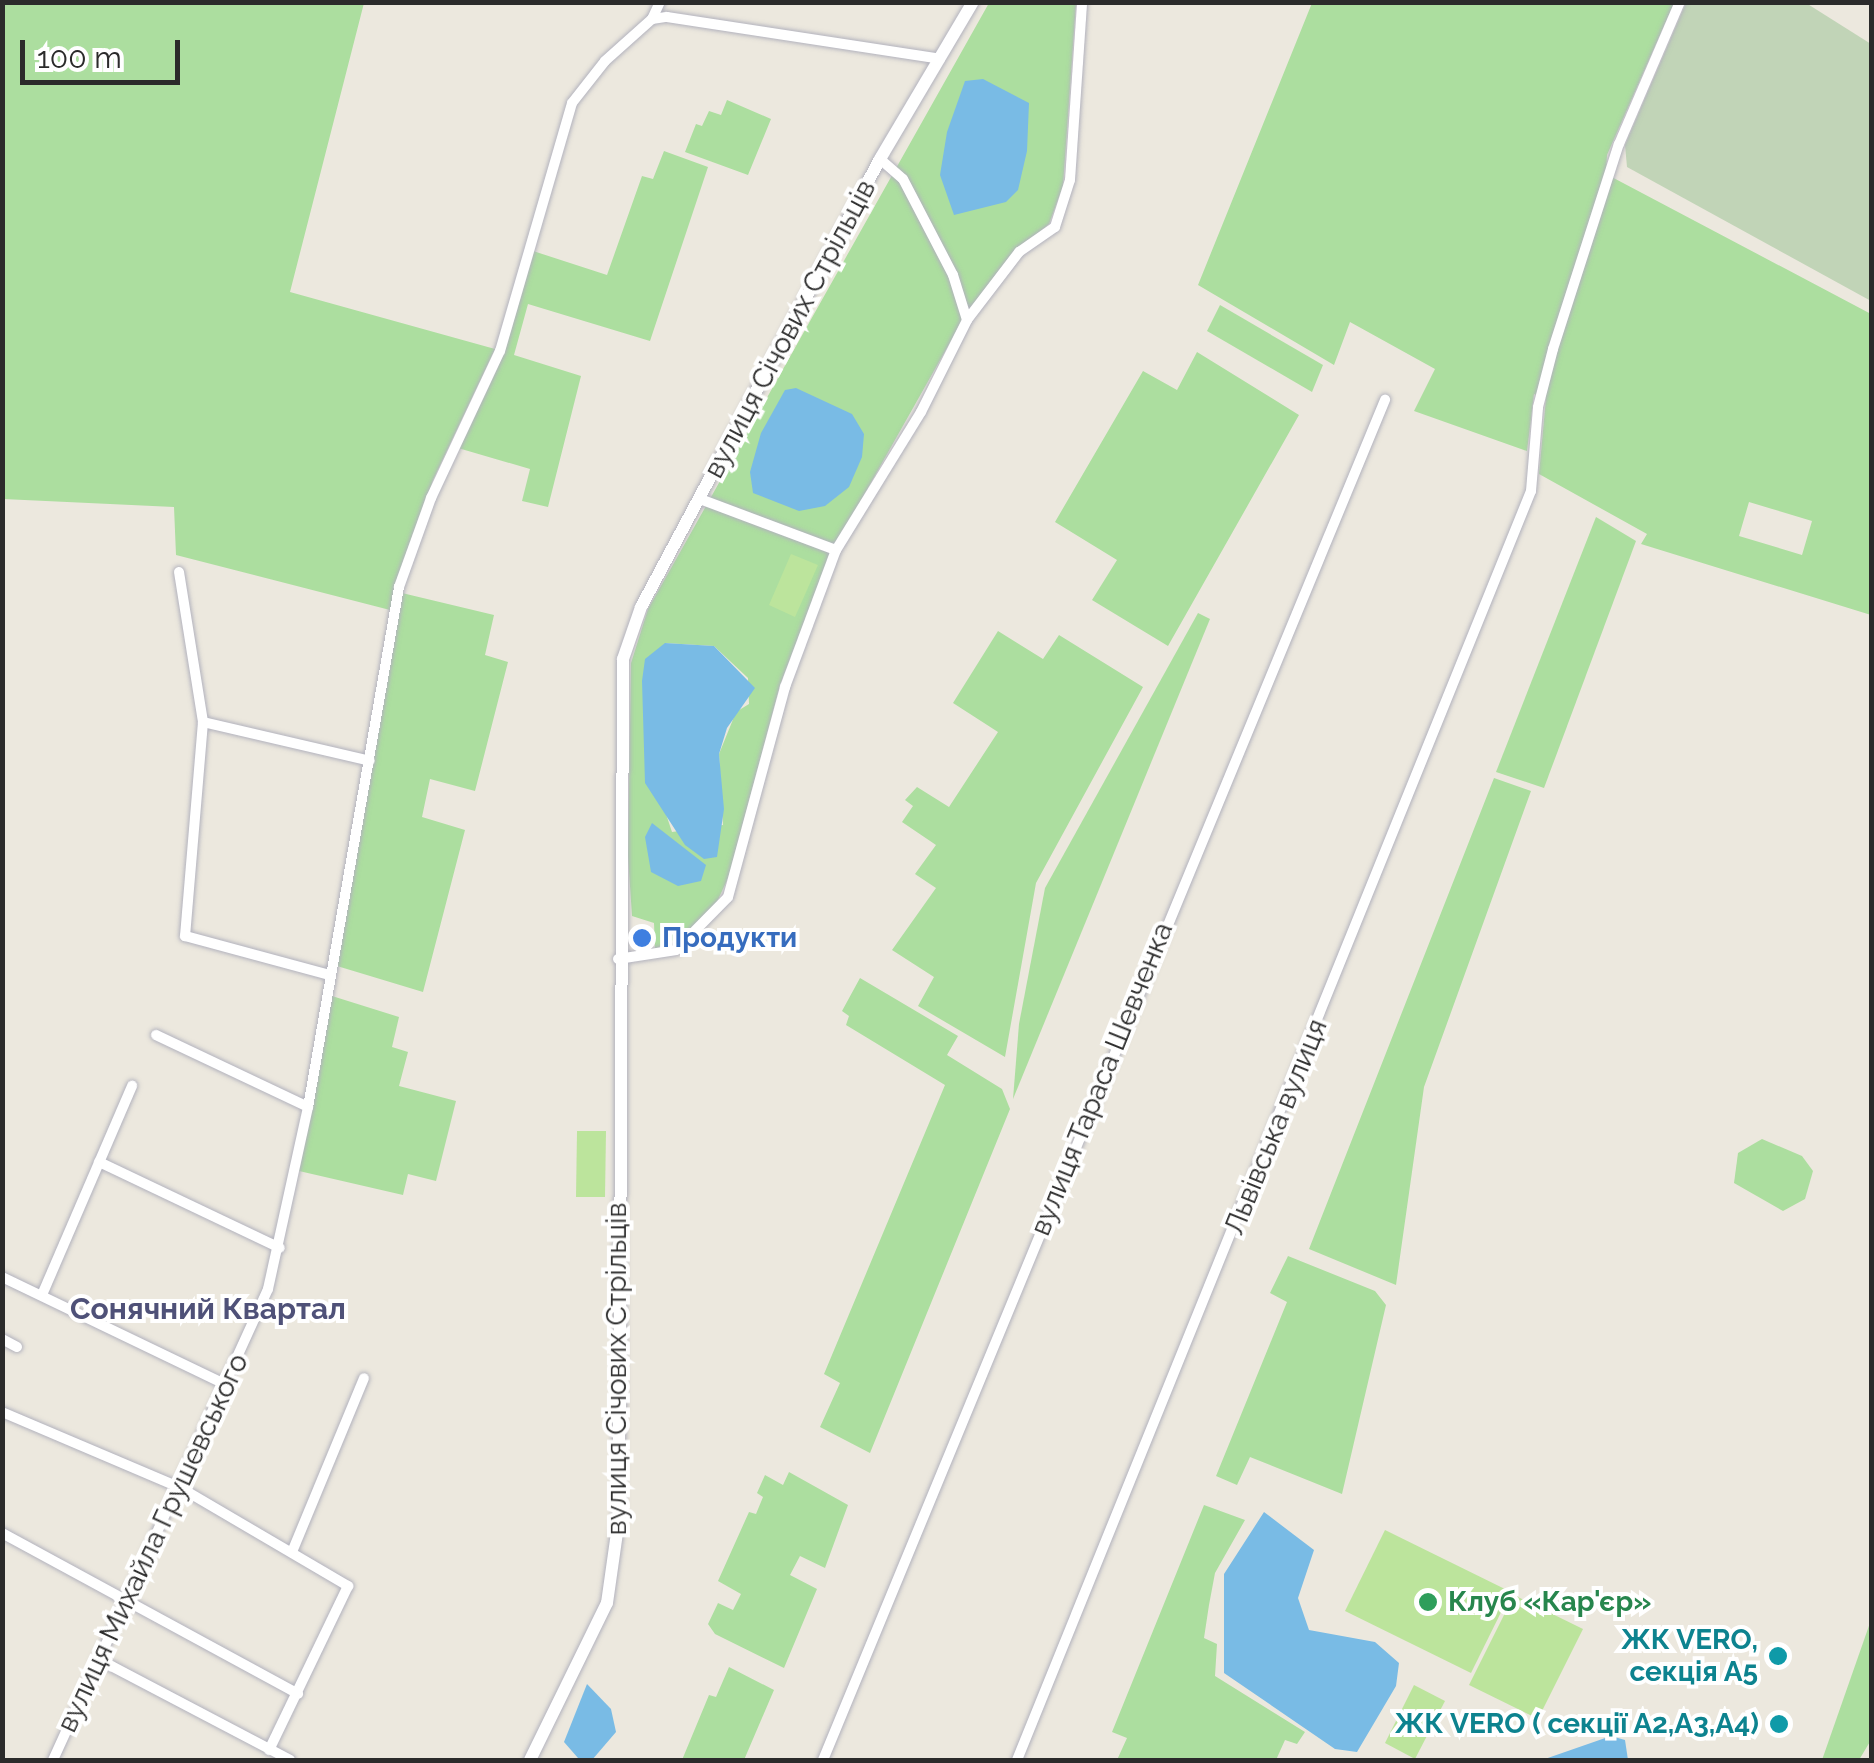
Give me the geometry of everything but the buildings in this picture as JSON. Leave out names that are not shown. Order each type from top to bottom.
[{"type":"street","points":[[660,2],[652,20],[691,18],[940,59]]},
{"type":"street","name":"вулиця Січових Стрільців","points":[[530,1760],[595,1634],[615,1570],[623,659],[641,607],[880,159],[972,2]]},
{"type":"street","points":[[618,959],[676,950],[728,898],[785,687],[836,550],[921,412],[967,320],[1019,252],[1055,226],[1070,180],[1082,2]]},
{"type":"street","name":"Львівська вулиця","points":[[1017,1760],[1531,491],[1538,406],[1553,349],[1619,144],[1680,2]]},
{"type":"street","name":"вулиця Михайла Грушевського","points":[[54,1760],[228,1386],[280,1248],[399,587],[432,498],[500,350],[572,104],[593,72],[652,20]]},
{"type":"street","name":"вулиця Січових Стрільців","points":[[880,159],[903,179],[952,276],[967,320]]},
{"type":"street","name":"вулиця Тараса Шевченка","points":[[824,1760],[1385,400]]},
{"type":"street","name":"вулиця Січових Стрільців","points":[[700,498],[836,550]]},
{"type":"street","points":[[178,572],[204,722],[185,936],[330,975]]},
{"type":"street","points":[[204,722],[370,762]]},
{"type":"street","points":[[156,1035],[308,1107]]},
{"type":"street","points":[[42,1295],[132,1086]]},
{"type":"street","points":[[99,1162],[280,1248]]},
{"type":"street","points":[[2,1277],[228,1386]]},
{"type":"street","points":[[2,1339],[17,1347]]},
{"type":"street","points":[[292,1552],[364,1378]]},
{"type":"street","points":[[2,1412],[182,1488],[348,1586],[269,1750]]},
{"type":"street","points":[[2,1534],[298,1694]]},
{"type":"street","points":[[98,1659],[290,1760]]},
{"type":"green space","points":[[3,3],[364,3],[290,292],[495,349],[433,480],[390,610],[176,555],[174,507],[3,499]]},
{"type":"green space","points":[[989,3],[1076,3],[1063,186],[1049,224],[1021,247],[961,323],[829,557],[780,685],[729,876],[716,904],[692,931],[655,949],[654,923],[632,916],[628,856],[631,663],[648,609]],"holes":[[[665,643],[714,646],[748,678],[749,704],[736,712],[719,754],[723,825],[672,832],[666,814]]]},
{"type":"green space","points":[[1312,3],[1674,3],[1607,155],[1606,174],[1871,314],[1871,615],[1641,544],[1647,534],[1539,474],[1546,398],[1534,394],[1527,451],[1414,411],[1435,369],[1350,322],[1334,365],[1198,285]],"holes":[[[1749,502],[1812,521],[1802,555],[1739,536]]]},
{"type":"green space","points":[[1686,3],[1806,3],[1871,44],[1871,301],[1627,167],[1625,145]]},
{"type":"green space","points":[[727,100],[771,119],[748,175],[685,152],[696,124],[702,126],[709,111],[721,115]]},
{"type":"green space","points":[[664,151],[708,167],[650,341],[528,304],[514,355],[581,376],[548,507],[522,501],[530,469],[458,448],[502,355],[530,250],[607,275],[642,176],[653,179]]},
{"type":"green space","points":[[1220,305],[1323,365],[1312,392],[1207,331]]},
{"type":"green space","points":[[1197,352],[1299,415],[1168,646],[1092,600],[1117,560],[1055,522],[1143,371],[1177,390]]},
{"type":"green space","points":[[1596,517],[1636,541],[1544,788],[1496,772]]},
{"type":"green space","points":[[791,554],[818,565],[795,617],[769,605]]},
{"type":"green space","points":[[402,593],[494,615],[485,655],[508,662],[475,791],[430,779],[422,817],[465,830],[423,992],[337,966]]},
{"type":"green space","points":[[1198,613],[1210,619],[1013,1099],[1019,1024],[1045,888]]},
{"type":"green space","points":[[998,631],[1043,659],[1059,635],[1143,687],[1036,883],[1005,1057],[918,1006],[934,977],[892,950],[936,888],[915,874],[936,845],[902,822],[913,806],[905,800],[917,787],[949,807],[998,732],[953,703]]},
{"type":"green space","points":[[1494,778],[1531,791],[1424,1087],[1396,1285],[1309,1249]]},
{"type":"green space","points":[[860,978],[958,1036],[947,1055],[1002,1089],[1010,1109],[870,1453],[820,1427],[840,1383],[824,1374],[945,1085],[846,1025],[849,1016],[842,1011]]},
{"type":"green space","points":[[332,996],[399,1017],[392,1047],[408,1052],[399,1086],[456,1101],[436,1181],[408,1174],[403,1195],[299,1171]]},
{"type":"green space","points":[[577,1131],[606,1131],[605,1197],[576,1197]]},
{"type":"green space","points":[[1762,1139],[1802,1156],[1813,1171],[1805,1199],[1783,1211],[1734,1183],[1738,1153]]},
{"type":"green space","points":[[1288,1256],[1375,1291],[1386,1305],[1342,1494],[1250,1457],[1237,1485],[1216,1476],[1287,1302],[1270,1293]]},
{"type":"green space","points":[[789,1472],[848,1505],[825,1568],[800,1556],[790,1575],[817,1589],[784,1668],[715,1634],[708,1624],[718,1603],[733,1610],[741,1594],[718,1581],[749,1512],[756,1514],[763,1497],[757,1493],[765,1475],[783,1485]]},
{"type":"green space","points":[[1204,1505],[1245,1520],[1215,1573],[1204,1638],[1217,1644],[1215,1676],[1305,1732],[1297,1744],[1285,1740],[1276,1760],[1117,1760],[1127,1738],[1112,1732]]},
{"type":"green space","name":"Клуб «Кар'єр»","points":[[1385,1530],[1511,1592],[1471,1673],[1345,1611]]},
{"type":"green space","points":[[1514,1595],[1583,1629],[1538,1719],[1469,1685]]},
{"type":"green space","points":[[1871,1620],[1871,1740],[1859,1760],[1822,1760]]},
{"type":"green space","points":[[729,1667],[774,1690],[744,1760],[682,1760],[709,1695],[716,1697]]},
{"type":"green space","points":[[1414,1685],[1445,1701],[1415,1759],[1385,1743]]},
{"type":"water","points":[[983,79],[1029,103],[1027,151],[1018,190],[1006,202],[954,215],[940,175],[947,132],[965,81]]},
{"type":"water","points":[[796,388],[852,414],[864,434],[862,457],[849,487],[825,506],[799,511],[753,493],[750,472],[761,433],[785,390]]},
{"type":"water","points":[[665,643],[714,646],[755,688],[727,728],[719,754],[724,809],[717,857],[704,859],[685,845],[645,783],[645,659]]},
{"type":"water","points":[[652,823],[706,865],[701,881],[678,886],[651,872],[645,837]]},
{"type":"water","points":[[1264,1512],[1314,1550],[1298,1598],[1309,1630],[1375,1642],[1399,1663],[1396,1686],[1357,1752],[1335,1749],[1224,1673],[1224,1574]]},
{"type":"water","points":[[587,1684],[611,1709],[616,1732],[592,1760],[578,1758],[564,1742]]},
{"type":"water","points":[[1611,1736],[1625,1740],[1628,1760],[1542,1760]]},
{"type":"place","name":"Продукти","points":[[642,938]]},
{"type":"place","name":"Клуб «Кар'єр»","points":[[1428,1602]]},
{"type":"place","name":"ЖК VERO, секція А5","points":[[1778,1656]]},
{"type":"place","name":"ЖК VERO ( секції А2,А3,А4)","points":[[1779,1724]]},
{"type":"district","name":"Сонячний Квартал","points":[[208,1309]]}]
